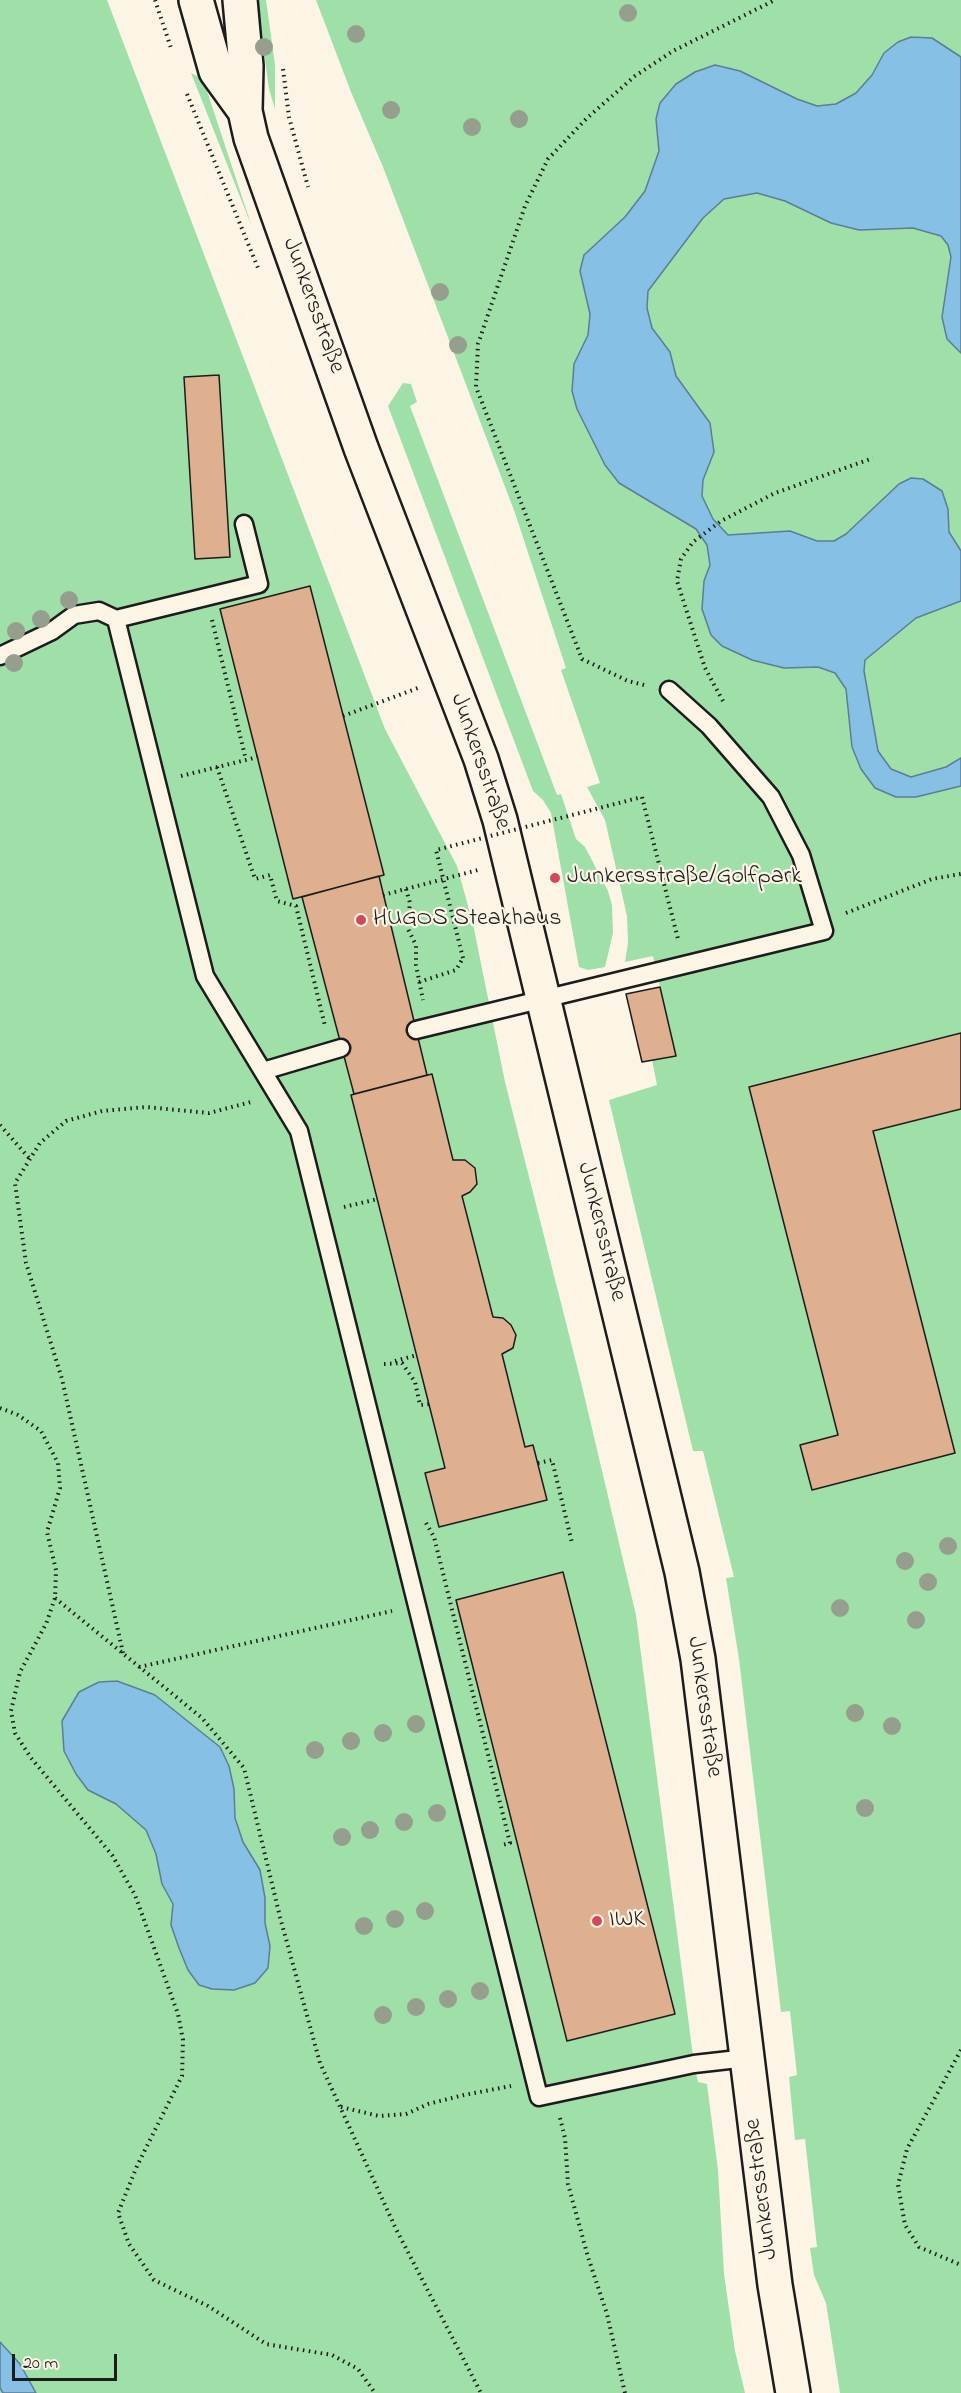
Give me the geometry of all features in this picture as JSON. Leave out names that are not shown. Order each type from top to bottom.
[{"type":"main road","name":"Junkersstraße","points":[[196,0],[216,71],[245,111]]},
{"type":"main road","name":"Junkersstraße","points":[[240,0],[246,66],[245,111],[255,149],[361,448],[481,759],[510,861],[682,1572],[698,1659],[775,2285],[792,2393]]},
{"type":"lane","points":[[0,656],[52,631],[74,615],[99,611],[116,619],[259,584],[244,524]]},
{"type":"lane","points":[[116,619],[205,976],[299,1131],[537,2089],[694,2064],[747,2058]]},
{"type":"lane","points":[[423,1028],[824,931],[801,855],[771,797],[710,726],[669,690]]},
{"type":"lane","points":[[263,1071],[336,1049]]},
{"type":"path","points":[[155,0],[172,52]]},
{"type":"path","points":[[669,690],[628,681],[582,659],[476,387],[478,344],[525,206],[548,159],[587,118],[635,76],[673,51],[775,0]]},
{"type":"path","points":[[282,59],[289,117],[311,198]]},
{"type":"path","points":[[187,93],[259,271]]},
{"type":"path","points":[[725,705],[705,668],[677,580],[681,559],[693,542],[721,521],[775,493],[873,458]]},
{"type":"path","points":[[206,597],[246,760]]},
{"type":"path","points":[[343,717],[449,676]]},
{"type":"path","points":[[156,782],[258,757]]},
{"type":"path","points":[[218,767],[255,879],[270,875],[277,901],[296,906],[336,1049]]},
{"type":"path","points":[[418,982],[456,970],[464,958],[436,850],[642,797],[684,965]]},
{"type":"path","points":[[383,895],[510,861]]},
{"type":"path","points":[[824,931],[845,914],[932,879],[961,874]]},
{"type":"path","points":[[406,889],[410,903],[407,927],[416,945],[423,1028]]},
{"type":"path","points":[[123,1654],[62,1379],[26,1263],[15,1183],[40,1143],[66,1121],[102,1110],[146,1107],[209,1113],[277,1095]]},
{"type":"path","points":[[0,1125],[30,1159]]},
{"type":"path","points":[[319,1212],[378,1199]]},
{"type":"path","points":[[359,1370],[417,1355]]},
{"type":"path","points":[[394,1362],[402,1363],[410,1372],[420,1405],[429,1404]]},
{"type":"path","points":[[0,1408],[18,1415],[41,1431],[58,1463],[60,1488],[47,1532],[56,1569],[54,1598],[46,1624],[20,1672],[11,1711],[15,1733],[32,1758],[112,1855],[135,1896],[164,1972],[178,2014],[183,2040],[182,2076],[137,2166],[118,2214],[129,2244],[154,2280],[208,2306],[266,2344],[332,2355],[358,2369],[375,2393]]},
{"type":"path","points":[[538,1463],[552,1460],[572,1543]]},
{"type":"path","points":[[424,1519],[434,1537],[510,1843],[477,1850]]},
{"type":"path","points":[[54,1598],[202,1718],[244,1768],[280,1917],[320,2062],[396,2229],[481,2393]]},
{"type":"path","points":[[139,1667],[373,1616]]},
{"type":"path","points":[[961,2050],[907,2150],[898,2185],[905,2225],[919,2247],[961,2265]]},
{"type":"path","points":[[340,2107],[379,2116],[406,2114],[428,2104],[464,2095],[537,2089],[558,2112],[566,2138],[568,2184],[588,2257],[607,2314],[625,2393]]},
{"type":"green space","points":[[0,0],[107,0],[385,729],[457,866],[473,924],[505,1082],[582,1386],[636,1615],[694,2064],[698,2082],[707,2084],[718,2170],[724,2274],[735,2351],[745,2393],[0,2393]]},
{"type":"green space","points":[[257,0],[266,0],[275,65],[275,109],[269,89]]},
{"type":"green space","points":[[316,0],[961,0],[961,2393],[840,2393],[826,2303],[814,2275],[810,2248],[817,2247],[805,2139],[795,2140],[789,2077],[797,2075],[790,2011],[781,2012],[739,1659],[726,1578],[734,1577],[703,1451],[693,1451],[609,1100],[657,1085],[652,1060],[642,1062],[626,994],[660,987],[653,956],[625,962],[628,943],[627,916],[605,820],[587,787],[600,783],[561,670],[566,668],[515,513],[383,167]]},
{"type":"green space","points":[[191,73],[199,77],[205,85],[252,227]]},
{"type":"green space","points":[[403,383],[411,384],[417,402],[410,406],[557,795],[561,794],[576,839],[585,847],[608,891],[612,905],[613,933],[605,967],[588,970],[579,967],[551,813],[543,800],[533,791],[388,406]]},
{"type":"water","points":[[911,37],[932,38],[961,57],[961,353],[947,339],[942,317],[951,257],[948,245],[941,236],[913,228],[859,230],[831,223],[785,201],[757,193],[724,199],[703,218],[648,291],[647,308],[652,328],[670,352],[676,376],[710,423],[714,452],[703,480],[702,496],[713,519],[728,535],[790,531],[817,541],[834,541],[846,534],[899,484],[911,478],[923,479],[942,491],[948,509],[949,532],[961,551],[961,601],[916,618],[865,660],[864,671],[878,751],[891,769],[911,777],[946,767],[961,758],[961,786],[916,797],[896,797],[875,788],[861,769],[852,747],[846,689],[835,673],[818,667],[784,668],[752,660],[722,646],[711,635],[702,609],[704,581],[710,565],[707,545],[696,529],[619,483],[605,465],[577,409],[572,391],[574,364],[588,335],[590,314],[580,271],[584,255],[625,217],[645,191],[659,151],[656,119],[660,103],[676,84],[695,72],[715,65],[740,71],[797,99],[817,106],[836,104],[856,93],[872,75],[884,53],[898,42]]},
{"type":"water","points":[[117,1681],[155,1695],[220,1747],[229,1766],[234,1789],[235,1818],[243,1842],[260,1870],[265,1898],[265,1923],[270,1946],[268,1968],[255,1983],[234,1990],[212,1989],[199,1985],[188,1970],[171,1925],[173,1904],[162,1884],[156,1854],[146,1830],[116,1804],[88,1790],[76,1774],[64,1751],[62,1721],[79,1692],[99,1682]]},
{"type":"water","points":[[0,2342],[20,2364],[36,2393],[3,2393],[0,2388]]},
{"type":"building","points":[[219,375],[230,557],[195,559],[184,377]]},
{"type":"building","points":[[310,586],[384,875],[293,899],[220,609]]},
{"type":"building","points":[[379,876],[427,1075],[354,1094],[302,897]]},
{"type":"building","points":[[660,987],[676,1056],[642,1062],[626,994]]},
{"type":"building","points":[[961,1033],[961,1109],[873,1131],[955,1453],[812,1490],[800,1445],[838,1435],[749,1087]]},
{"type":"building","points":[[432,1074],[453,1160],[465,1160],[475,1168],[477,1184],[470,1192],[462,1196],[493,1317],[503,1318],[511,1325],[516,1335],[513,1348],[502,1354],[525,1447],[533,1445],[547,1500],[439,1527],[425,1473],[445,1468],[351,1095]]},
{"type":"building","points":[[563,1572],[675,2014],[567,2041],[456,1600]]},
{"type":"place","name":"Junkersstraße/Golfpark","points":[[555,878]]},
{"type":"place","name":"HUGOS Steakhaus","points":[[361,920]]},
{"type":"place","name":"IWK","points":[[597,1921]]}]
